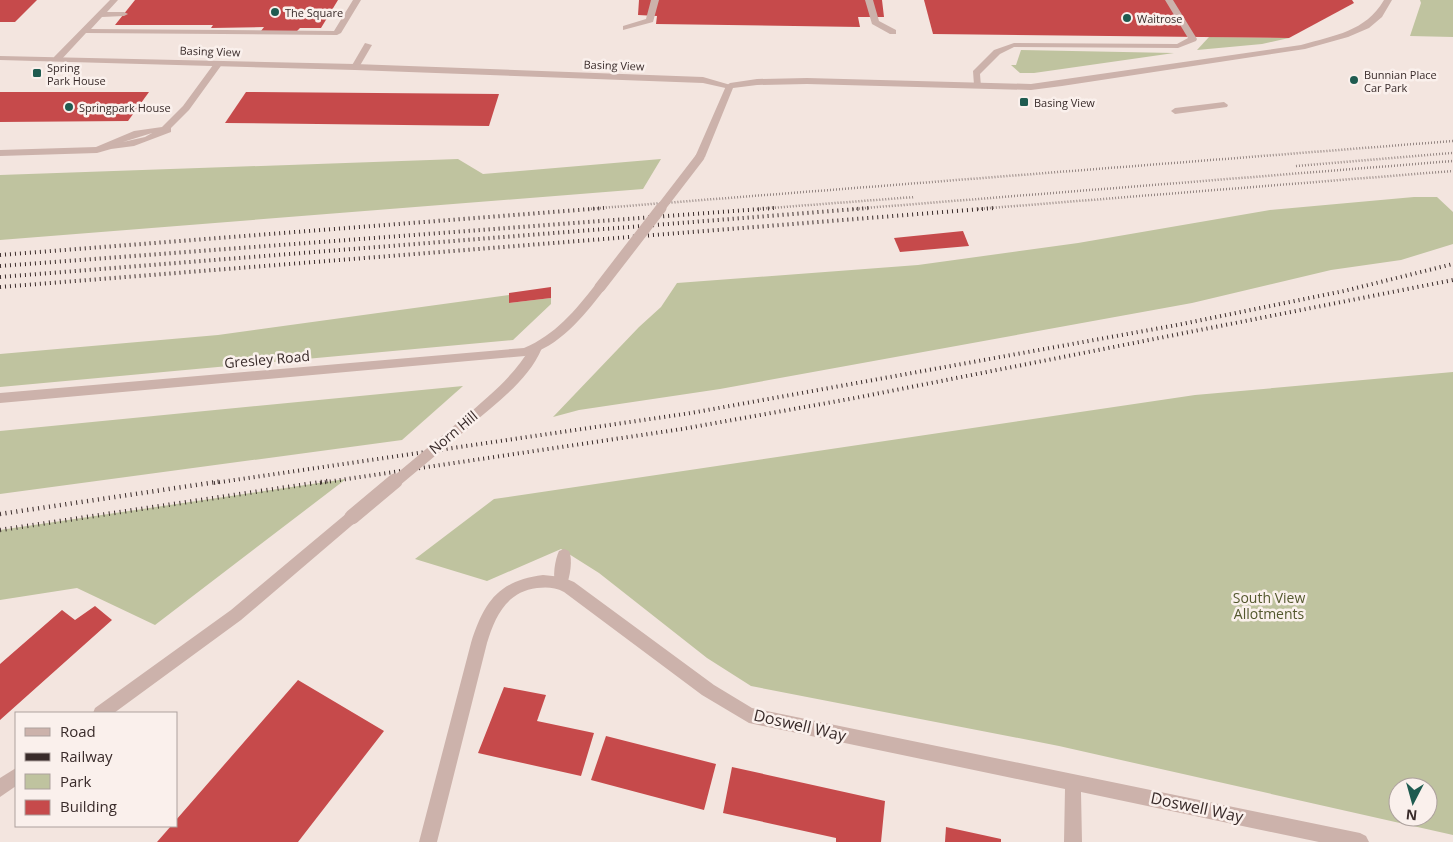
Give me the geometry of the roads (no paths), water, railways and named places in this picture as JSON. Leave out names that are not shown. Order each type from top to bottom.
[{"type":"street","points":[[56,59],[114,0]]},
{"type":"street","points":[[84,31],[337,33],[358,0]]},
{"type":"street","points":[[626,28],[650,20],[655,0]]},
{"type":"street","points":[[869,0],[874,22],[893,32]]},
{"type":"street","points":[[978,84],[976,73],[989,64],[995,51],[1014,45],[1178,46],[1193,39],[1169,0]]},
{"type":"street","name":"Basing View","points":[[0,58],[355,67],[703,80],[730,86],[757,82],[807,81],[978,84],[1031,87],[1302,47],[1345,35],[1366,26],[1384,9],[1388,0]]},
{"type":"street","points":[[100,15],[124,14]]},
{"type":"street","points":[[355,67],[368,45]]},
{"type":"street","points":[[0,153],[97,150],[110,146],[134,144],[154,138],[168,130],[219,63]]},
{"type":"street","points":[[536,348],[560,334],[578,315],[700,157],[730,86]]},
{"type":"street","points":[[1175,111],[1224,105]]},
{"type":"street","name":"Gresley Road","points":[[0,398],[508,354],[536,348]]},
{"type":"street","name":"Norn Hill","points":[[102,712],[236,615],[467,422],[526,368],[534,357],[536,348]]},
{"type":"street","points":[[428,842],[479,648],[490,616],[499,599],[508,592],[547,581],[561,582],[564,555]]},
{"type":"street","name":"Doswell Way","points":[[561,582],[708,690],[749,715],[1360,842]]},
{"type":"street","points":[[0,790],[15,777]]},
{"type":"street","points":[[1073,781],[1073,842]]},
{"type":"railway","points":[[588,209],[1453,141]]},
{"type":"railway","points":[[1296,166],[1453,153]]},
{"type":"railway","points":[[853,209],[1453,161]]},
{"type":"railway","points":[[978,209],[1453,171]]},
{"type":"railway","points":[[757,209],[915,197]]},
{"type":"railway","points":[[0,255],[604,208]]},
{"type":"railway","points":[[0,266],[774,208]]},
{"type":"railway","points":[[0,277],[869,208]]},
{"type":"railway","points":[[0,287],[994,208]]},
{"type":"railway","points":[[214,483],[691,413],[1177,325],[1344,291],[1453,264]]},
{"type":"railway","points":[[320,483],[682,429],[855,398],[1453,280]]},
{"type":"railway","points":[[0,514],[223,481]]},
{"type":"railway","points":[[0,530],[328,481]]},
{"type":"place","name":"The Square","points":[[275,12]]},
{"type":"place","name":"Waitrose","points":[[1127,18]]},
{"type":"place","name":"Spring Park House","points":[[37,73]]},
{"type":"place","name":"Bunnian Place Car Park","points":[[1354,80]]},
{"type":"place","name":"Basing View","points":[[1024,102]]},
{"type":"place","name":"Springpark House","points":[[69,107]]},
{"type":"park label","name":"South View Allotments","points":[[1269,606]]}]
